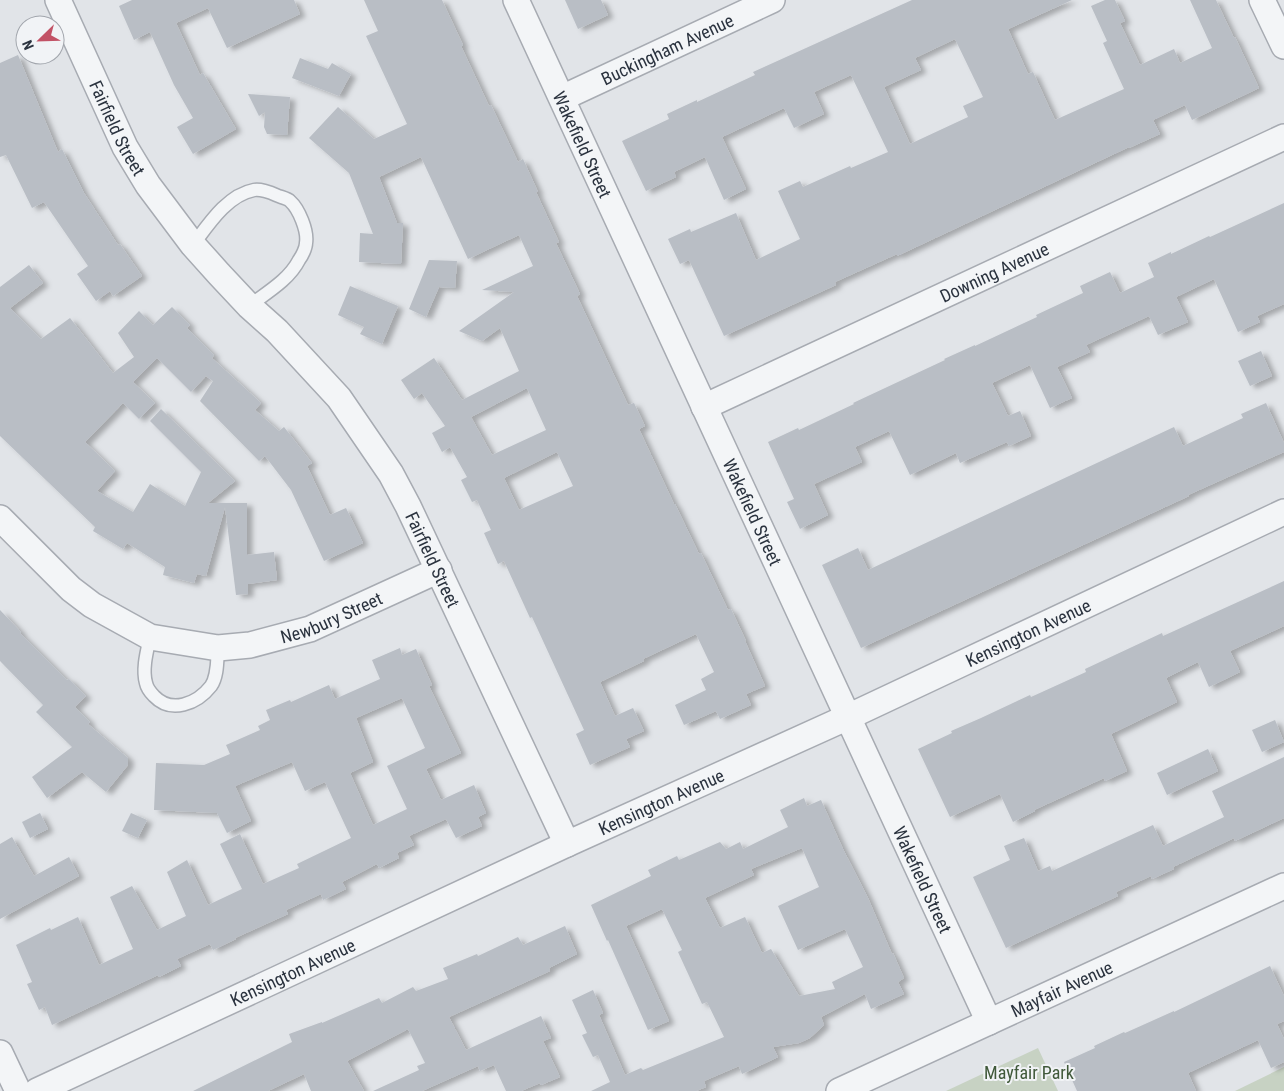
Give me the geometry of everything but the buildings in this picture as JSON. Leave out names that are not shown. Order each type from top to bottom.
[{"type":"street","name":"Fairfield Street","points":[[58,0],[125,146],[148,184],[193,245],[249,306],[276,331],[339,398],[391,474],[439,570],[567,844]]},
{"type":"street","name":"Wakefield Street","points":[[516,0],[989,1022]]},
{"type":"street","name":"Buckingham Avenue","points":[[562,98],[772,0]]},
{"type":"street","points":[[1262,0],[1284,46]]},
{"type":"street","name":"Downing Avenue","points":[[704,407],[1284,137]]},
{"type":"street","name":"Kensington Avenue","points":[[37,1091],[567,844],[848,717],[1284,512]]},
{"type":"street","name":"Newbury Street","points":[[0,518],[71,589],[92,605],[150,637],[218,648],[250,645],[310,629],[439,570]]},
{"type":"street","name":"Mayfair Avenue","points":[[839,1091],[1284,886]]},
{"type":"street","points":[[0,1053],[18,1091]]},
{"type":"lane","points":[[193,245],[209,224],[238,196],[255,190],[271,193],[289,200],[299,214],[305,229],[306,243],[299,262],[276,287],[249,306]]},
{"type":"lane","points":[[150,637],[145,667],[146,682],[149,691],[159,701],[172,706],[184,705],[198,699],[212,685],[216,670],[218,648]]},
{"type":"green space","name":"Mayfair Park","points":[[1038,1048],[1058,1091],[946,1091]]},
{"type":"green space","points":[[1284,1067],[1284,1091],[1235,1091]]}]
